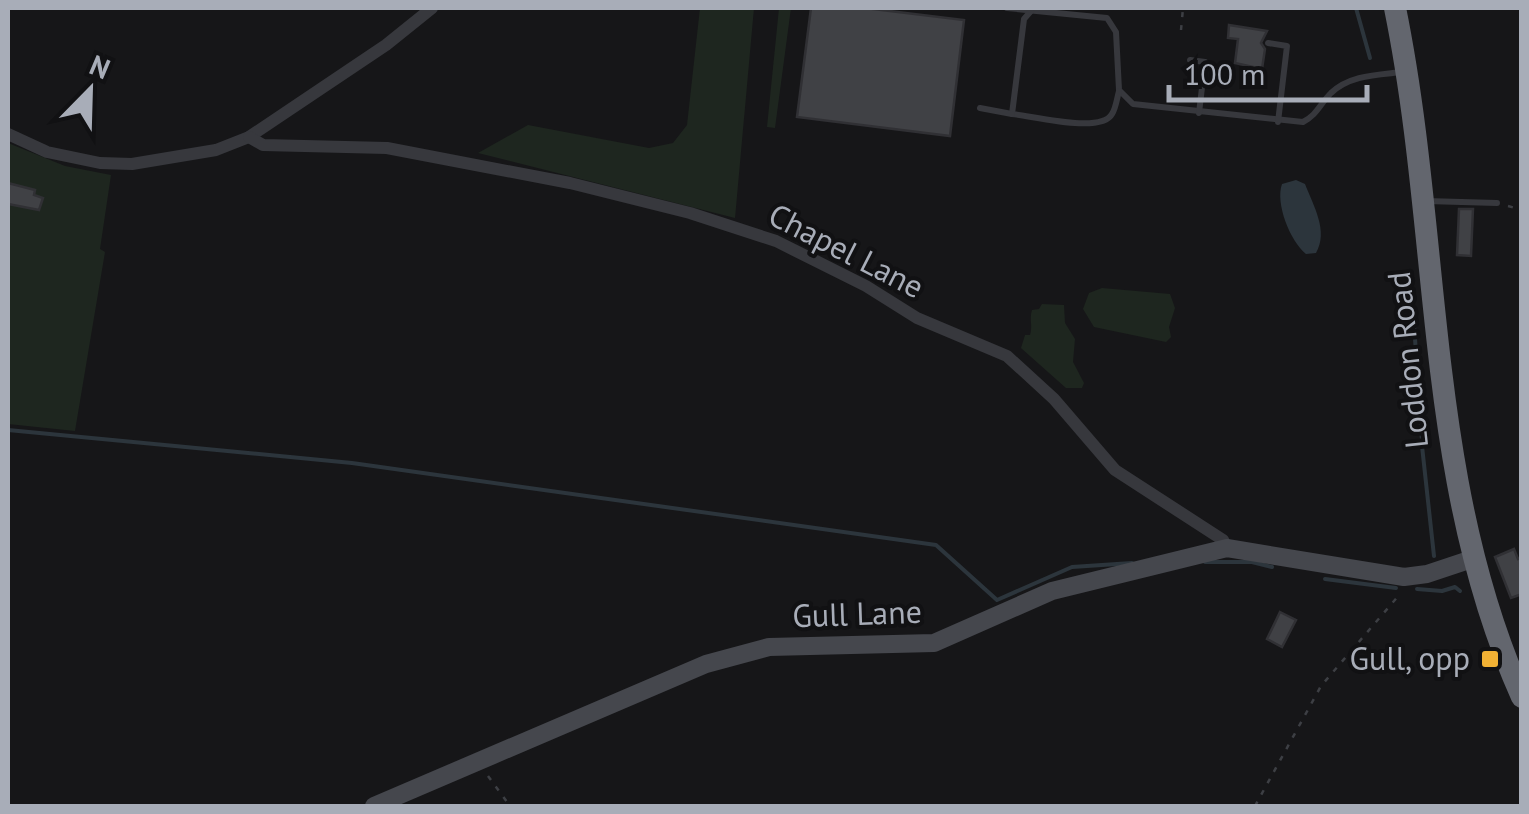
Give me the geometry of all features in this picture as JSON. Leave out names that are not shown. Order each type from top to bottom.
[{"type":"highway","name":"Loddon Road","points":[[1395,8],[1408,71],[1425,201],[1439,371],[1472,559],[1501,650],[1520,689]]},
{"type":"street","points":[[8,134],[73,160],[132,164],[216,150],[250,137],[386,45],[432,8]]},
{"type":"street","name":"Chapel Lane","points":[[250,137],[263,145],[387,148],[570,182],[690,213],[776,241],[866,286],[929,324],[1007,356],[1054,399],[1115,470],[1223,540],[1226,548]]},
{"type":"street","name":"Gull Lane","points":[[374,806],[706,664],[769,647],[934,643],[1052,590],[1226,548],[1404,577],[1472,559]]},
{"type":"lane","points":[[980,108],[1090,125],[1104,122],[1112,115],[1119,90],[1116,32],[1107,18],[1007,8]]},
{"type":"lane","points":[[1012,114],[1024,19],[1031,11]]},
{"type":"lane","points":[[1268,43],[1287,46],[1278,122]]},
{"type":"lane","points":[[1190,60],[1205,62],[1199,113]]},
{"type":"lane","points":[[1119,90],[1133,104],[1303,122],[1314,116],[1331,93],[1346,82],[1408,71]]},
{"type":"lane","points":[[1425,201],[1497,203]]},
{"type":"path","points":[[1181,30],[1184,8]]},
{"type":"path","points":[[1497,203],[1522,210]]},
{"type":"path","points":[[1256,806],[1320,686],[1398,596],[1404,577]]},
{"type":"path","points":[[492,786],[510,806]]},
{"type":"shaded area","points":[[700,8],[754,8],[735,218],[478,153],[528,125],[649,148],[673,143],[687,125]]},
{"type":"shaded area","points":[[779,8],[791,8],[775,128],[767,127]]},
{"type":"shaded area","points":[[8,143],[65,166],[111,175],[100,249],[105,252],[75,431],[8,424],[8,204],[39,210],[43,198],[34,195],[35,190],[23,187],[21,192],[8,186]]},
{"type":"shaded area","points":[[1296,180],[1305,184],[1318,218],[1321,236],[1316,253],[1306,254],[1300,248],[1282,211],[1282,184]]},
{"type":"shaded area","points":[[1102,288],[1170,294],[1175,308],[1169,327],[1171,337],[1166,342],[1094,327],[1083,309],[1089,293]]},
{"type":"shaded area","points":[[1042,304],[1064,305],[1065,323],[1075,339],[1073,362],[1084,383],[1082,388],[1066,388],[1021,348],[1025,335],[1030,335],[1032,310]]},
{"type":"building","points":[[811,8],[865,8],[964,20],[950,136],[797,117]]},
{"type":"building","points":[[1229,25],[1267,31],[1261,43],[1265,49],[1262,69],[1235,63],[1238,39],[1228,38]]},
{"type":"building","points":[[8,183],[35,190],[34,195],[43,198],[39,210],[8,204]]},
{"type":"building","points":[[1459,209],[1473,209],[1471,256],[1457,255]]},
{"type":"building","points":[[1514,549],[1518,559],[1522,557],[1522,594],[1511,598],[1495,557]]},
{"type":"building","points":[[1280,612],[1296,620],[1282,647],[1267,639]]},
{"type":"waterway","points":[[1356,8],[1370,58]]},
{"type":"waterway","points":[[1410,283],[1413,320]]},
{"type":"waterway","points":[[1414,324],[1422,441]]},
{"type":"waterway","points":[[8,430],[352,463],[936,545],[997,600],[1072,567],[1132,563]]},
{"type":"waterway","points":[[1422,446],[1434,556]]},
{"type":"waterway","points":[[1205,562],[1252,562],[1272,567]]},
{"type":"waterway","points":[[1325,579],[1396,588]]},
{"type":"waterway","points":[[1417,589],[1442,591],[1455,587],[1460,591]]},
{"type":"place","name":"Gull, opp","points":[[1490,659]]}]
